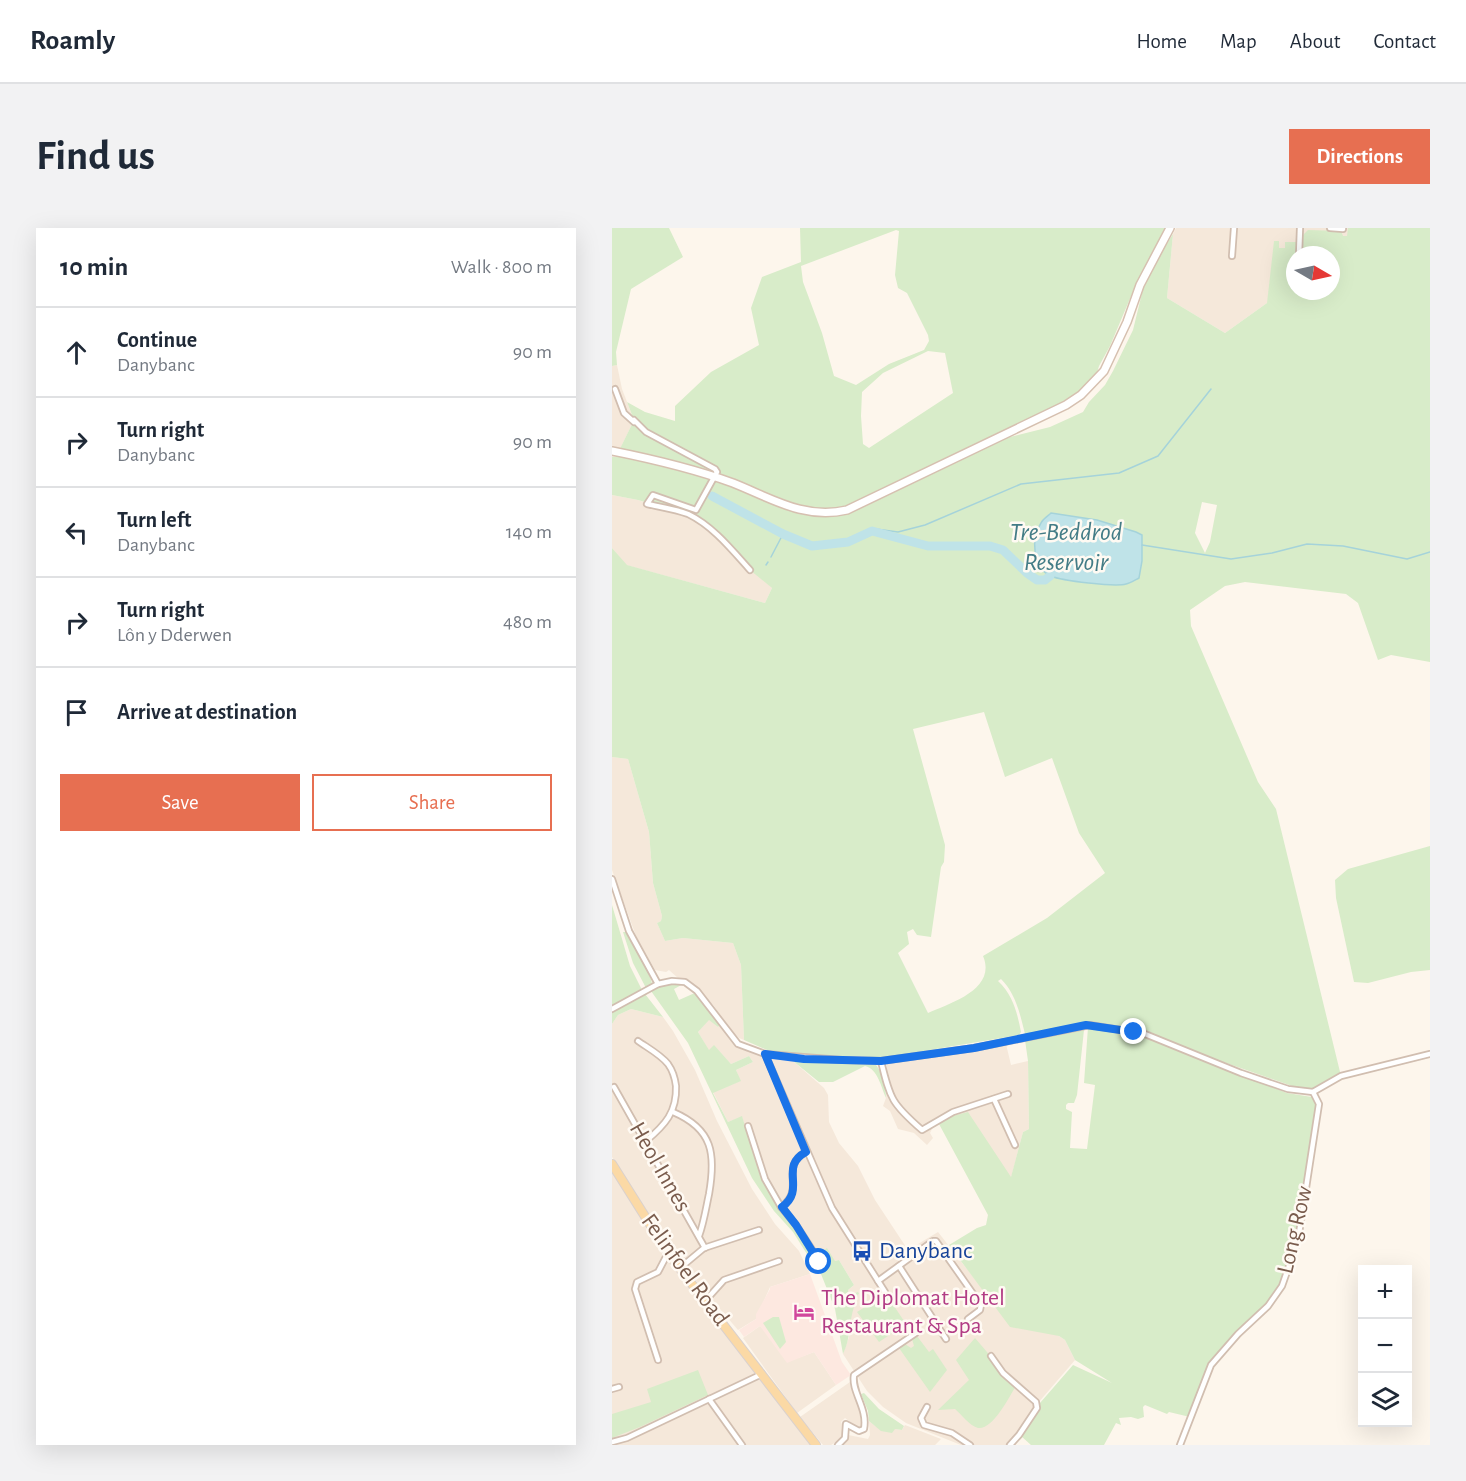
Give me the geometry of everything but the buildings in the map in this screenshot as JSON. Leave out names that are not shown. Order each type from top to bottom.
[{"type":"main road","points":[[612,452],[715,478],[789,508],[833,514],[847,510],[1066,405],[1081,395],[1104,371],[1140,285],[1170,228]]},
{"type":"main road","name":"Felinfoel Road","points":[[612,1164],[668,1253],[816,1445]]},
{"type":"street","points":[[1232,256],[1234,228]]},
{"type":"street","points":[[1299,246],[1300,228]]},
{"type":"street","points":[[1330,228],[1343,228],[1343,235]]},
{"type":"street","points":[[615,389],[624,413],[646,432],[717,472],[696,510],[653,495],[647,504],[675,510],[698,520],[721,539],[750,570]]},
{"type":"street","points":[[612,879],[629,931],[658,984]]},
{"type":"street","points":[[612,1009],[658,984],[672,981],[685,982],[697,991],[738,1044],[765,1054],[804,1059],[881,1061],[974,1048],[1090,1025],[1145,1034],[1241,1073],[1288,1089],[1313,1092],[1341,1076],[1430,1054]]},
{"type":"street","points":[[638,1041],[664,1060],[673,1072],[676,1092],[673,1112],[669,1120],[646,1141]]},
{"type":"street","points":[[765,1054],[832,1208],[852,1235],[862,1257],[885,1292]]},
{"type":"street","points":[[881,1061],[889,1094],[899,1110],[921,1130],[953,1112],[1008,1094]]},
{"type":"street","name":"Heol Innes","points":[[614,1087],[705,1248]]},
{"type":"street","name":"Long Row","points":[[1180,1445],[1211,1365],[1238,1334],[1268,1306],[1282,1286],[1299,1230],[1319,1104],[1313,1092]]},
{"type":"street","points":[[993,1099],[1015,1145]]},
{"type":"street","points":[[673,1112],[698,1126],[710,1146],[713,1159],[704,1225],[699,1236]]},
{"type":"street","points":[[747,1126],[765,1179],[819,1262]]},
{"type":"street","points":[[782,1207],[794,1194],[793,1164],[796,1157],[806,1152]]},
{"type":"street","points":[[680,1268],[705,1248],[759,1230]]},
{"type":"street","points":[[878,1281],[933,1241],[939,1242],[981,1305],[980,1310],[968,1319]]},
{"type":"street","points":[[658,1360],[635,1289],[638,1282],[660,1269],[668,1253]]},
{"type":"street","points":[[706,1300],[724,1280],[779,1261]]},
{"type":"street","points":[[899,1266],[945,1339]]},
{"type":"street","points":[[838,1445],[845,1438],[846,1424],[859,1431],[864,1429],[865,1419],[861,1400],[854,1385],[854,1375],[916,1333]]},
{"type":"street","points":[[992,1356],[1003,1373],[1035,1402],[1037,1408],[1010,1445]]},
{"type":"street","points":[[612,1442],[627,1438],[762,1374]]},
{"type":"street","points":[[612,1389],[619,1387]]},
{"type":"street","points":[[709,1399],[742,1445]]},
{"type":"street","points":[[927,1407],[921,1418],[924,1425],[952,1433],[970,1445]]},
{"type":"street","points":[[627,1438],[630,1445]]},
{"type":"shaded area","points":[[1176,228],[1371,228],[1383,253],[1340,254],[1340,246],[1286,246],[1286,295],[1267,303],[1225,333],[1167,298],[1173,234]]},
{"type":"shaded area","points":[[617,365],[622,389],[634,420],[612,466],[612,366]]},
{"type":"shaded area","points":[[612,495],[638,500],[705,523],[772,588],[765,603],[626,565],[612,548]]},
{"type":"shaded area","points":[[612,757],[628,759],[649,832],[653,883],[662,916],[661,921],[657,923],[665,941],[683,938],[733,943],[741,965],[744,1040],[730,1030],[714,1006],[696,986],[678,978],[669,970],[666,972],[655,970],[636,936],[612,870]]},
{"type":"shaded area","points":[[631,1009],[663,1017],[673,1031],[695,1070],[717,1121],[752,1189],[775,1224],[799,1251],[810,1274],[770,1287],[756,1319],[738,1330],[680,1262],[612,1157],[612,1024],[618,1015]]},
{"type":"shaded area","points":[[709,1019],[718,1027],[720,1025],[737,1046],[763,1056],[793,1061],[824,1088],[828,1095],[829,1122],[839,1143],[858,1166],[875,1200],[908,1250],[938,1232],[978,1283],[1065,1340],[1075,1360],[1038,1403],[1008,1445],[961,1445],[906,1423],[883,1407],[867,1391],[843,1354],[849,1337],[853,1307],[849,1299],[858,1293],[849,1296],[848,1290],[854,1285],[839,1260],[835,1261],[820,1252],[825,1260],[822,1262],[823,1266],[818,1269],[795,1228],[779,1209],[760,1175],[742,1117],[728,1122],[713,1092],[740,1081],[736,1070],[753,1062],[749,1056],[731,1064],[714,1046],[709,1051],[698,1032]]},
{"type":"shaded area","points":[[1006,1044],[1011,1065],[1028,1061],[1029,1129],[1023,1132],[1011,1178],[952,1116],[933,1127],[930,1133],[933,1138],[927,1145],[914,1133],[898,1129],[890,1111],[883,1106],[886,1098],[887,1063],[936,1057]]},
{"type":"shaded area","points":[[612,1171],[660,1248],[812,1445],[612,1445]]},
{"type":"shaded area","points":[[810,1274],[842,1362],[851,1375],[836,1385],[814,1352],[787,1363],[760,1326],[744,1337],[739,1330],[756,1319],[756,1314],[770,1287]]},
{"type":"shaded area","points":[[760,1326],[798,1358],[814,1352],[836,1385],[797,1413],[743,1338]]},
{"type":"shaded area","points":[[850,1382],[859,1400],[863,1427],[860,1429],[845,1418],[841,1422],[843,1438],[831,1445],[823,1445],[800,1417]]},
{"type":"shaded area","points":[[869,1421],[875,1426],[902,1430],[905,1425],[941,1439],[935,1445],[841,1445],[846,1442],[848,1435],[868,1439]]},
{"type":"green space","points":[[612,228],[669,228],[683,257],[631,289],[616,352],[617,365],[612,366]]},
{"type":"green space","points":[[800,228],[1167,228],[1137,282],[1099,366],[1094,383],[1081,395],[847,510],[812,514],[823,517],[845,514],[1006,438],[1050,427],[1083,412],[1105,385],[1113,371],[1133,330],[1143,289],[1157,259],[1173,234],[1167,298],[1225,333],[1267,303],[1274,241],[1279,241],[1279,248],[1285,248],[1285,242],[1296,242],[1296,246],[1286,246],[1286,300],[1340,300],[1340,246],[1302,246],[1303,235],[1308,230],[1341,231],[1343,236],[1347,236],[1348,228],[1430,228],[1430,662],[1391,655],[1378,660],[1358,603],[1346,594],[1245,582],[1225,586],[1190,610],[1191,626],[1258,782],[1276,809],[1341,1076],[1311,1090],[1292,1086],[1189,1050],[1145,1030],[1110,1025],[1090,1023],[1025,1034],[1014,998],[1001,979],[998,981],[1011,998],[1016,1011],[1021,1032],[1019,1035],[882,1058],[805,1056],[767,1050],[744,1040],[741,965],[733,943],[683,938],[665,941],[657,923],[661,921],[662,916],[653,883],[649,832],[628,759],[612,757],[612,548],[627,565],[765,603],[772,588],[750,570],[721,539],[693,517],[638,500],[612,495],[612,457],[616,457],[634,420],[627,402],[645,412],[675,421],[675,406],[711,372],[759,345],[751,308],[762,277],[801,262]],"holes":[[[896,230],[899,231],[895,275],[898,288],[907,293],[929,341],[924,350],[889,364],[856,385],[834,376],[822,333],[803,282],[801,266]],[[928,351],[945,353],[953,393],[869,448],[863,444],[862,392],[883,373]],[[1202,502],[1217,505],[1210,542],[1205,553],[1195,533]],[[984,712],[1005,777],[1052,758],[1079,833],[1105,873],[1047,918],[983,956],[986,968],[984,977],[978,986],[959,999],[928,1013],[898,953],[909,944],[907,932],[913,929],[917,935],[931,937],[941,867],[944,862],[945,845],[913,729]]]},
{"type":"green space","points":[[1430,846],[1430,970],[1411,972],[1368,983],[1354,982],[1336,898],[1335,880],[1348,869]]},
{"type":"green space","points":[[612,905],[630,966],[642,990],[618,1005],[612,1006]]},
{"type":"green space","points":[[623,932],[626,932],[651,979],[652,984],[646,988],[633,963]]},
{"type":"green space","points":[[672,982],[685,983],[674,989],[679,1000],[697,992],[720,1025],[718,1027],[709,1020],[698,1032],[709,1050],[714,1045],[731,1064],[749,1056],[753,1062],[736,1070],[741,1081],[713,1093],[728,1122],[742,1116],[760,1175],[779,1209],[795,1228],[818,1268],[823,1266],[822,1262],[825,1260],[820,1253],[827,1248],[835,1261],[839,1260],[854,1285],[848,1290],[849,1295],[858,1292],[859,1294],[849,1299],[854,1307],[843,1354],[835,1309],[819,1269],[817,1270],[793,1232],[774,1211],[752,1178],[688,1043],[651,991]]},
{"type":"green space","points":[[645,994],[663,1017],[631,1009],[618,1015],[612,1024],[614,1011]]},
{"type":"green space","points":[[1088,1027],[1145,1037],[1287,1093],[1312,1097],[1317,1105],[1298,1240],[1282,1286],[1268,1306],[1211,1365],[1190,1417],[1169,1412],[1167,1414],[1145,1405],[1143,1407],[1144,1417],[1119,1418],[1121,1425],[1116,1423],[1104,1445],[1031,1445],[1021,1436],[1040,1409],[1040,1403],[1073,1365],[1112,1383],[1075,1360],[1065,1340],[1059,1336],[1010,1327],[949,1245],[986,1225],[988,1215],[939,1124],[952,1116],[968,1112],[1011,1177],[1023,1132],[1029,1129],[1028,1061],[1025,1040],[1084,1030],[1077,1095],[1074,1103],[1068,1103],[1066,1109],[1072,1112],[1070,1148],[1087,1149],[1095,1085],[1084,1083]]},
{"type":"green space","points":[[793,1061],[874,1063],[883,1079],[886,1098],[876,1075],[865,1066],[833,1082],[819,1082]]},
{"type":"green space","points":[[886,1294],[906,1324],[879,1342],[857,1312]]},
{"type":"green space","points":[[773,1317],[779,1317],[786,1342],[780,1349],[763,1323]]},
{"type":"green space","points":[[917,1336],[929,1352],[933,1349],[947,1370],[930,1392],[899,1348],[905,1344],[911,1348],[914,1346],[912,1339]]},
{"type":"green space","points":[[975,1338],[1016,1386],[995,1418],[984,1427],[978,1428],[955,1409],[938,1410],[969,1380],[956,1360]]},
{"type":"green space","points":[[698,1370],[708,1395],[612,1438],[612,1414],[651,1402],[647,1389]]},
{"type":"green space","points":[[864,1393],[879,1409],[904,1426],[902,1430],[895,1429],[892,1433],[881,1431],[869,1421],[868,1411],[861,1394]]},
{"type":"water","name":"Tre-Beddrod Reservoir","points":[[1051,513],[1097,520],[1142,535],[1142,561],[1139,578],[1120,585],[1100,584],[1057,578],[1045,572],[1037,560],[1035,544],[1041,523]]},
{"type":"waterway","points":[[876,529],[898,532],[925,525],[1021,484],[1119,473],[1158,456],[1211,389]]},
{"type":"waterway","points":[[712,496],[783,534],[812,546],[848,542],[872,531],[928,546],[990,546],[1003,550],[1037,580],[1045,580],[1050,576]]},
{"type":"waterway","points":[[771,557],[783,534]]},
{"type":"waterway","points":[[1142,545],[1231,559],[1272,553],[1307,544],[1343,546],[1407,559],[1430,552]]},
{"type":"place","name":"Danybanc","points":[[862,1251]]},
{"type":"place","name":"The Diplomat Hotel Restaurant & Spa","points":[[804,1312]]},
{"type":"route","points":[[819,1262],[782,1207],[794,1194],[792,1174],[796,1157],[806,1152],[765,1054],[804,1059],[881,1061],[974,1048],[1086,1025],[1134,1032]]}]
